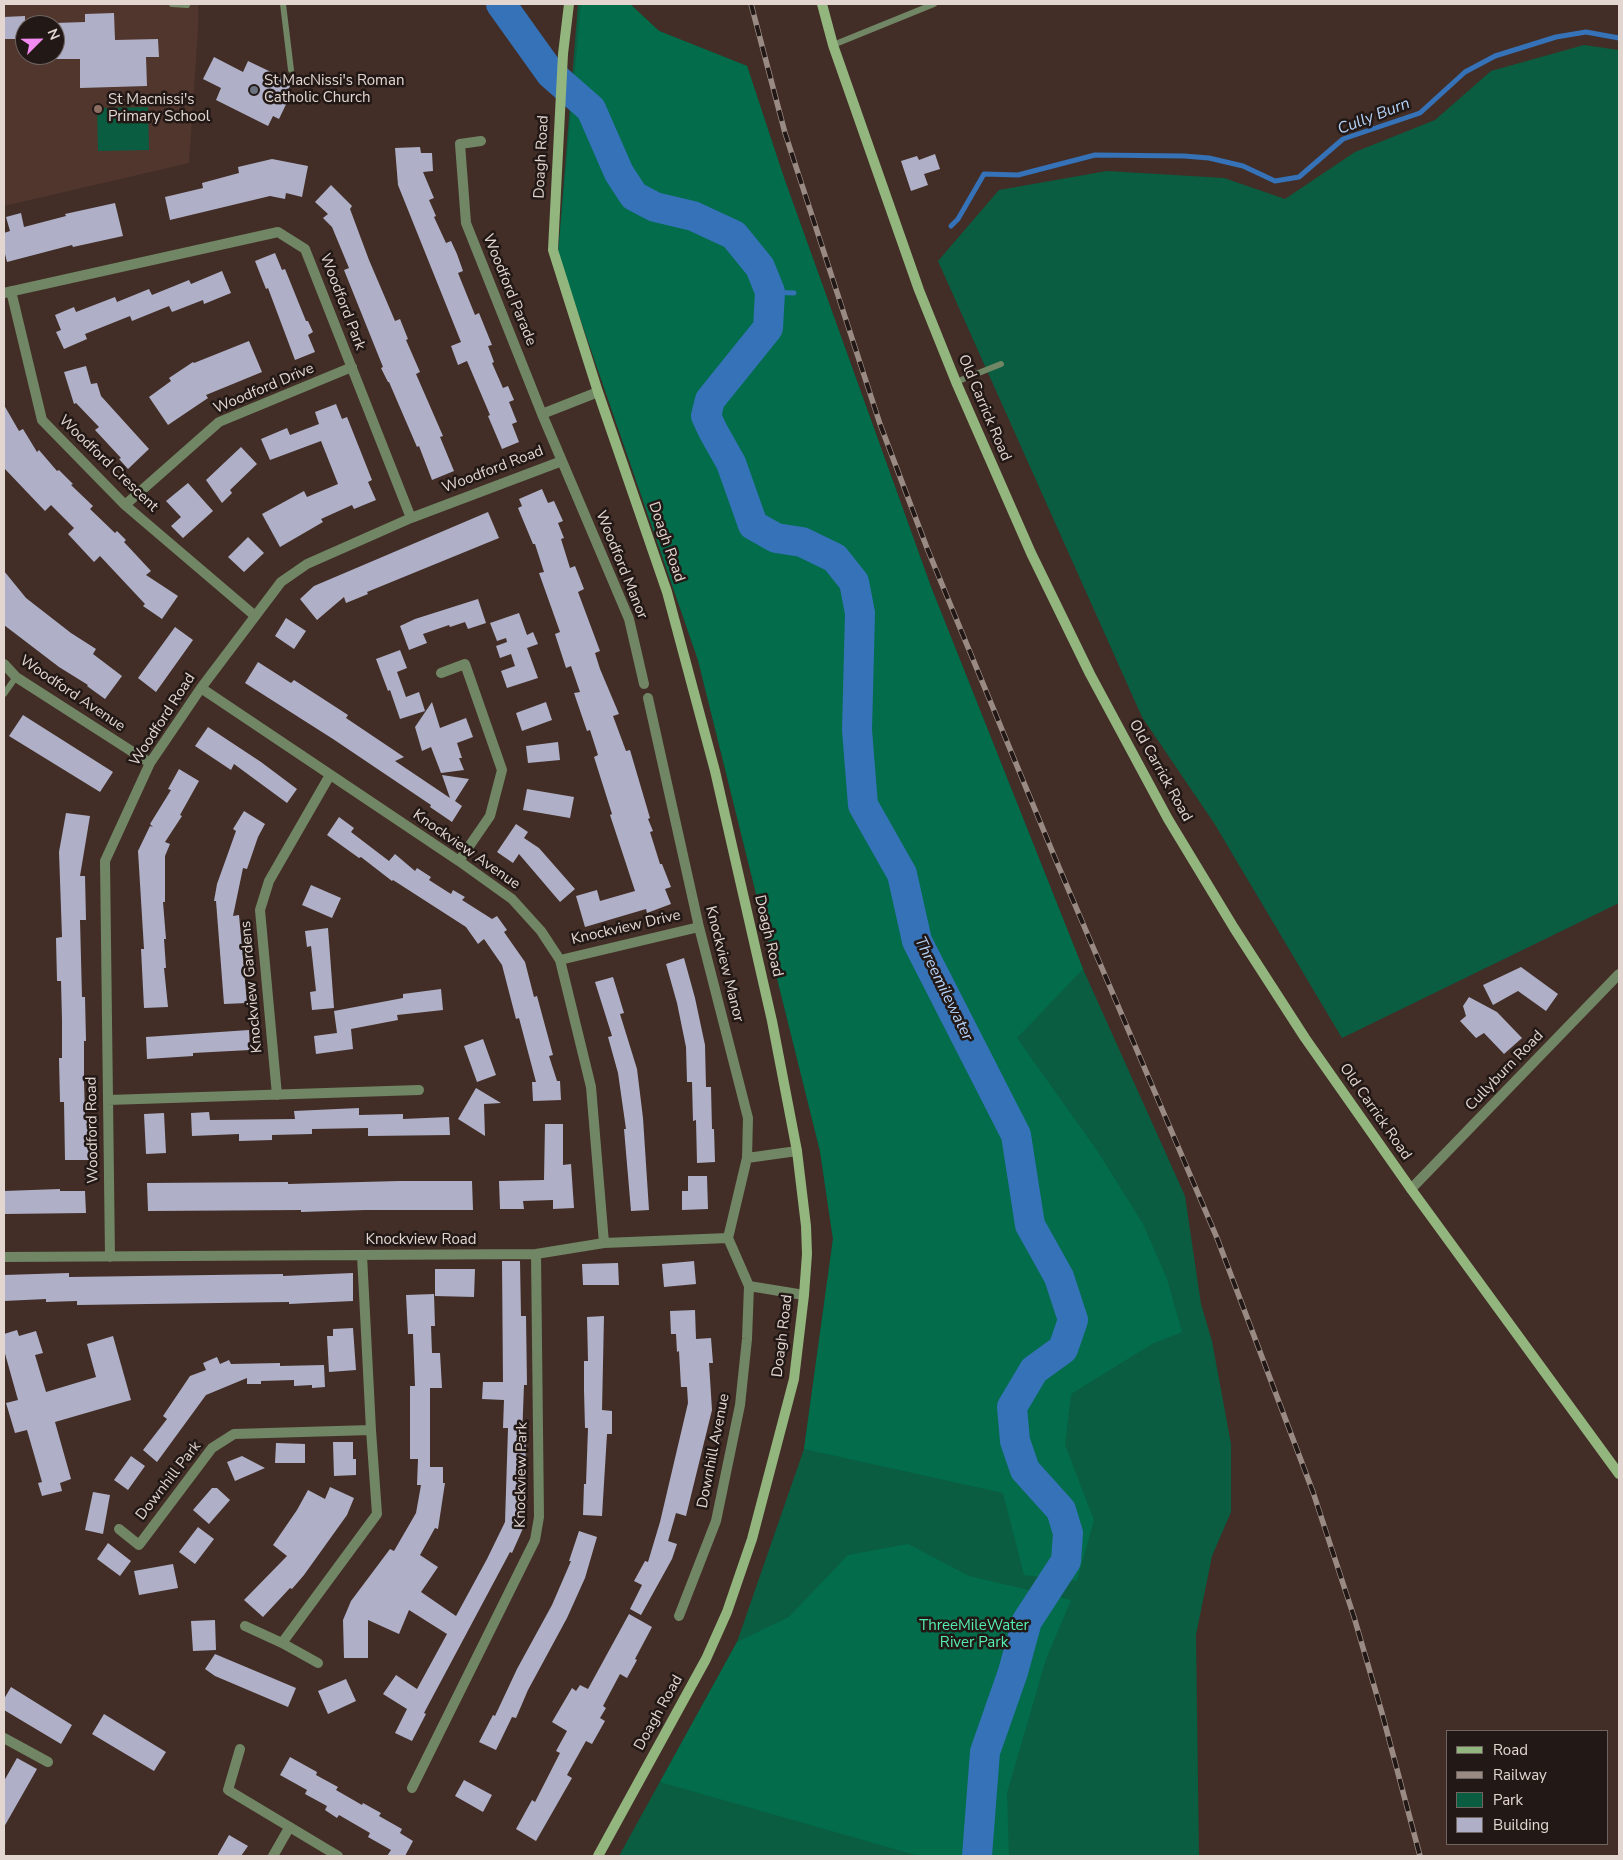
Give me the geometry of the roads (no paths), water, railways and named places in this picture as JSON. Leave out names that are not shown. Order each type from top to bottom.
[{"type":"main road","name":"Doagh Road","points":[[569,4],[563,54],[553,250],[598,392],[667,592],[716,771],[772,1021],[797,1150],[806,1226],[807,1254],[794,1379],[752,1540],[727,1612],[706,1659],[598,1856]]},
{"type":"main road","name":"Old Carrick Road","points":[[822,4],[833,45],[918,290],[956,382],[1039,571],[1090,674],[1168,819],[1234,928],[1300,1030],[1412,1189],[1619,1474]]},
{"type":"street","name":"Woodford Parade","points":[[481,141],[460,144],[466,223],[562,461]]},
{"type":"street","name":"Woodford Park","points":[[7,292],[278,232],[305,249],[411,518]]},
{"type":"street","name":"Woodford Crescent","points":[[7,292],[42,420],[125,505],[254,615]]},
{"type":"street","name":"Woodford Drive","points":[[125,505],[219,422],[352,367]]},
{"type":"street","points":[[542,414],[598,392]]},
{"type":"street","name":"Woodford Road","points":[[110,1257],[105,861],[150,763],[201,688],[254,615],[281,582],[307,564],[411,518],[562,461]]},
{"type":"street","name":"Woodford Manor","points":[[562,461],[629,619],[644,684]]},
{"type":"street","name":"Woodford Avenue","points":[[4,664],[16,677],[150,763]]},
{"type":"street","points":[[441,673],[465,664],[502,770],[490,816],[459,861]]},
{"type":"street","name":"Knockview Avenue","points":[[201,688],[459,861],[512,900],[541,931],[560,960],[591,1087],[604,1243]]},
{"type":"street","name":"Knockview Manor","points":[[648,698],[699,927],[748,1118],[747,1158],[728,1238]]},
{"type":"street","name":"Knockview Gardens","points":[[277,1094],[260,910],[269,881],[330,775]]},
{"type":"street","name":"Knockview Drive","points":[[560,960],[699,927]]},
{"type":"street","name":"Cullyburn Road","points":[[1412,1189],[1619,974]]},
{"type":"street","points":[[108,1100],[419,1090]]},
{"type":"street","points":[[747,1158],[797,1150]]},
{"type":"street","points":[[728,1238],[749,1286],[804,1295]]},
{"type":"street","name":"Knockview Road","points":[[4,1257],[536,1254],[604,1243],[728,1238]]},
{"type":"street","name":"Knockview Park","points":[[412,1788],[535,1540],[539,1517],[536,1254]]},
{"type":"street","points":[[282,1643],[377,1514],[362,1255]]},
{"type":"street","name":"Downhill Avenue","points":[[679,1616],[716,1521],[740,1405],[748,1339],[749,1286]]},
{"type":"street","name":"Downhill Park","points":[[119,1529],[139,1545],[212,1448],[234,1434],[371,1430]]},
{"type":"street","points":[[245,1626],[282,1643],[318,1663]]},
{"type":"street","points":[[4,1738],[48,1762]]},
{"type":"street","points":[[240,1749],[228,1790],[338,1856]]},
{"type":"street","points":[[273,1856],[289,1828]]},
{"type":"lane","points":[[172,4],[187,6],[187,4]]},
{"type":"lane","points":[[283,4],[291,70]]},
{"type":"lane","points":[[833,45],[934,4]]},
{"type":"lane","points":[[956,382],[1001,364]]},
{"type":"lane","points":[[4,694],[16,677]]},
{"type":"waterway","name":"Threemilewater","points":[[501,4],[551,74],[591,109],[619,173],[634,196],[655,207],[693,216],[734,235],[760,267],[770,292],[768,328],[710,400],[706,416],[731,463],[753,525],[776,538],[802,542],[835,558],[854,582],[860,613],[857,730],[863,805],[902,874],[917,941],[1016,1135],[1030,1225],[1059,1277],[1073,1320],[1063,1349],[1034,1370],[1012,1407],[1015,1441],[1025,1470],[1061,1510],[1068,1533],[1066,1561],[1027,1621],[1013,1672],[985,1752],[977,1856]]},
{"type":"waterway","name":"Cully Burn","points":[[951,226],[958,219],[984,174],[1018,175],[1095,155],[1209,158],[1243,166],[1275,181],[1299,177],[1343,139],[1420,113],[1465,72],[1495,56],[1556,37],[1586,32],[1619,38]]},
{"type":"waterway","name":"Cully Burn","points":[[770,292],[794,293]]},
{"type":"railway","points":[[751,4],[785,133],[880,424],[927,548],[1055,858],[1217,1238],[1313,1492],[1354,1617],[1420,1856]]},
{"type":"place","name":"St MacNissi's Roman Catholic Church","points":[[254,90]]},
{"type":"place","name":"St Macnissi's Primary School","points":[[98,109]]},
{"type":"park label","name":"ThreeMileWater River Park","points":[[974,1634]]}]
